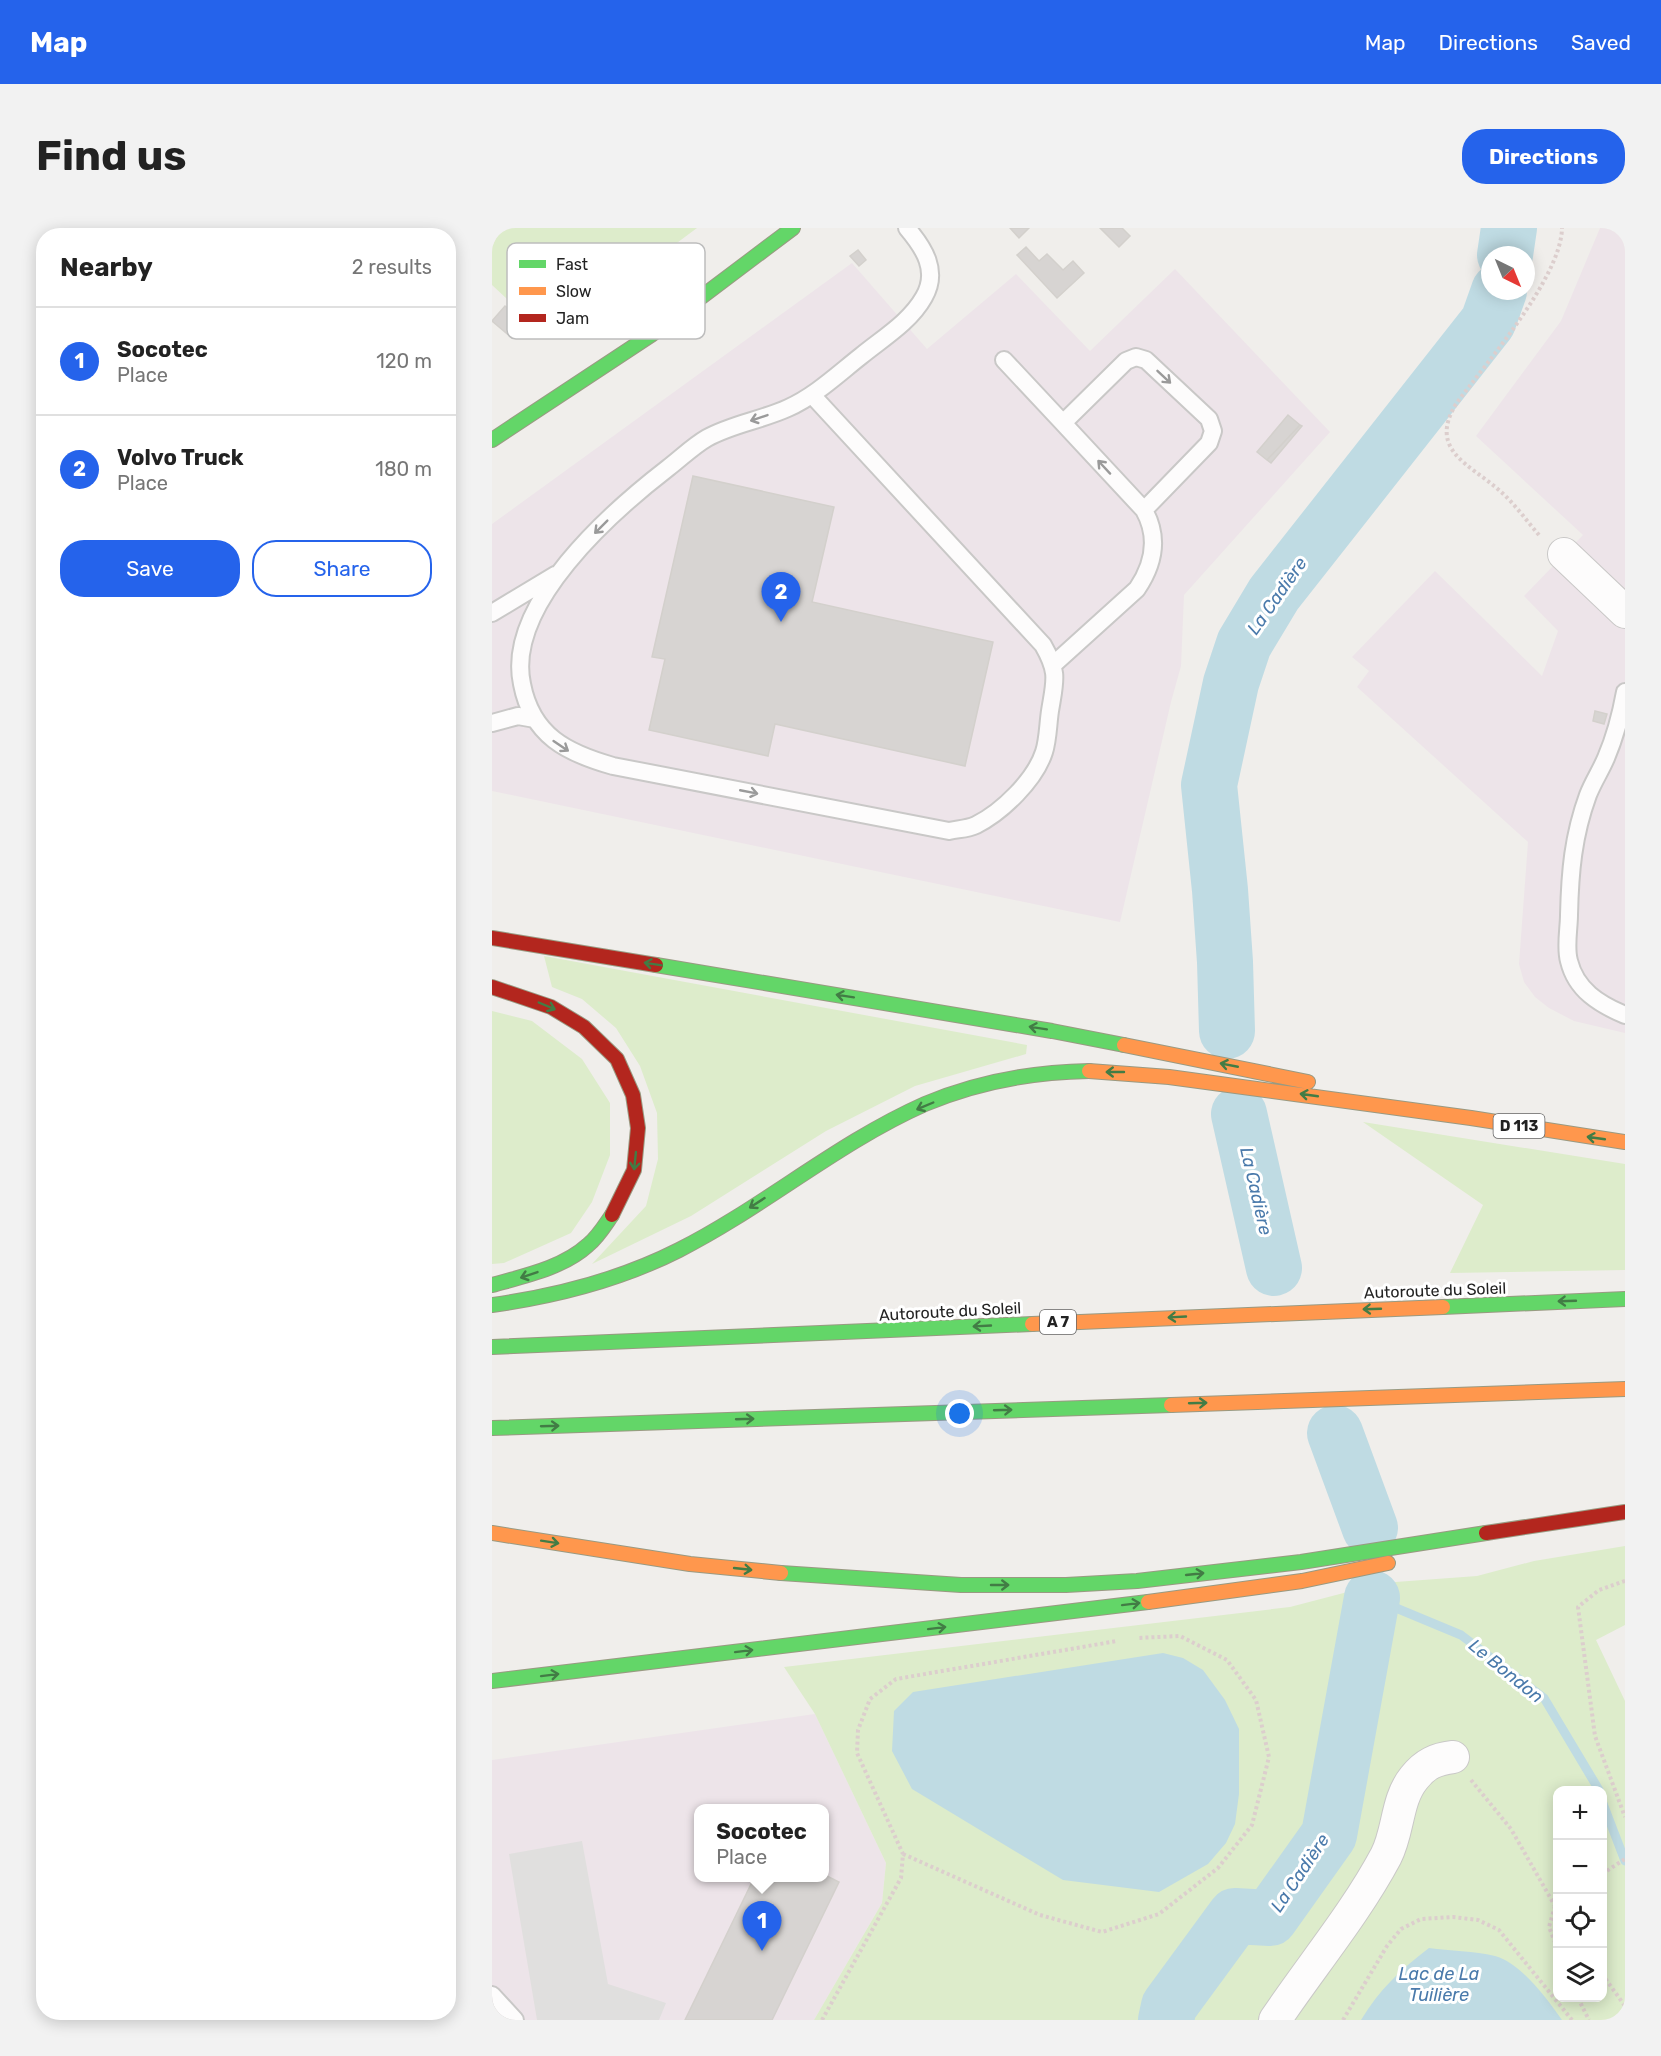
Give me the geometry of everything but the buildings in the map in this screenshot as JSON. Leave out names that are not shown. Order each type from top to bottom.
[{"type":"main road","points":[[705,294],[792,228]]},
{"type":"main road","points":[[492,440],[645,339]]},
{"type":"main road","name":"D 113","points":[[492,938],[1052,1031],[1291,1078],[1471,1118],[1625,1142]]},
{"type":"main road","points":[[492,987],[551,1007],[584,1027],[617,1059],[633,1095],[638,1128],[634,1170],[615,1212],[589,1245],[566,1260],[534,1273],[492,1285]]},
{"type":"main road","points":[[492,1305],[528,1302],[624,1275],[702,1238],[890,1121],[959,1091],[1007,1078],[1064,1072],[1128,1072],[1286,1091],[1471,1118]]},
{"type":"main road","name":"Autoroute du Soleil","points":[[492,1347],[1625,1299]]},
{"type":"main road","points":[[492,1428],[1625,1389]]},
{"type":"main road","points":[[492,1533],[690,1564],[796,1575],[961,1585],[1066,1584],[1137,1581],[1360,1553],[1402,1553],[1625,1513]]},
{"type":"main road","points":[[492,1681],[1138,1604],[1302,1581],[1362,1568],[1402,1553]]},
{"type":"street","points":[[1564,554],[1625,612]]},
{"type":"street","points":[[1275,2020],[1364,1897],[1388,1852],[1400,1804],[1412,1779],[1439,1758],[1453,1757]]},
{"type":"lane","points":[[812,395],[1043,645],[1054,664],[1055,681],[1044,752],[1034,772],[1019,791],[997,811],[975,826],[949,831],[605,764],[569,751],[551,739],[535,719],[524,698],[520,676],[520,652],[526,629],[542,599],[588,540],[635,494],[706,438],[788,408],[812,395],[909,317],[925,295],[930,281],[930,268],[927,256],[907,228]]},
{"type":"lane","points":[[1063,423],[1126,361],[1136,357],[1146,360],[1209,419],[1213,431],[1209,443],[1143,510]]},
{"type":"lane","points":[[1004,360],[1143,510],[1150,521],[1155,541],[1147,574],[1137,589],[1054,664]]},
{"type":"lane","points":[[492,613],[563,570]]},
{"type":"lane","points":[[1625,692],[1617,728],[1607,756],[1589,793],[1576,834],[1570,869],[1568,959],[1576,980],[1590,997],[1607,1008],[1625,1015]]},
{"type":"lane","points":[[492,723],[518,716],[535,719]]},
{"type":"lane","points":[[492,1995],[515,2020]]},
{"type":"path","points":[[1562,228],[1552,265],[1537,295],[1456,404],[1449,415],[1446,429],[1448,445],[1456,457],[1501,491],[1540,536],[1564,554]]},
{"type":"path","points":[[1625,1581],[1599,1590],[1578,1607],[1595,1736],[1625,1817]]},
{"type":"path","points":[[822,2020],[901,1878],[903,1854],[857,1754],[858,1730],[870,1699],[896,1678],[1129,1639],[1180,1636],[1227,1660],[1256,1700],[1269,1757],[1252,1825],[1218,1868],[1159,1914],[1102,1932],[1040,1916],[903,1854]]},
{"type":"path","points":[[1453,1757],[1511,1828],[1553,1900]]},
{"type":"path","points":[[1607,1871],[1625,1859]]},
{"type":"path","points":[[1342,2020],[1387,1946],[1401,1929],[1421,1919],[1453,1917],[1478,1920],[1499,1930],[1572,2020]]},
{"type":"path","points":[[1553,1917],[1549,1927],[1553,1938]]},
{"type":"path","points":[[1607,1981],[1625,2006]]},
{"type":"path","points":[[1580,2002],[1588,2020]]},
{"type":"shaded area","points":[[1600,228],[1625,228],[1625,1033],[1574,1021],[1549,1008],[1535,997],[1524,982],[1519,964],[1528,842],[1357,687],[1369,671],[1352,657],[1435,571],[1542,676],[1558,631],[1524,596],[1583,535],[1476,436],[1561,321]]},
{"type":"shaded area","points":[[852,263],[927,349],[1016,274],[1090,351],[1175,269],[1330,432],[1184,595],[1181,666],[1120,922],[492,791],[492,524]]},
{"type":"shaded area","points":[[815,1714],[886,1863],[882,1903],[814,2020],[492,2020],[492,1760]]},
{"type":"shaded area","points":[[582,1841],[608,1984],[666,2003],[659,2020],[537,2020],[509,1854]]},
{"type":"green space","points":[[501,228],[697,228],[677,243],[507,243],[507,299],[492,285],[492,247]]},
{"type":"green space","points":[[544,956],[1027,1045],[1026,1054],[915,1086],[826,1131],[691,1216],[592,1264],[646,1206],[658,1159],[657,1113],[640,1066],[616,1028],[582,999],[552,987]]},
{"type":"green space","points":[[492,1011],[532,1021],[582,1059],[610,1103],[610,1155],[592,1202],[571,1233],[504,1263],[492,1264]]},
{"type":"green space","points":[[1363,1122],[1625,1164],[1625,1270],[1450,1273],[1483,1205]]},
{"type":"green space","points":[[1625,1546],[1625,1625],[1596,1640],[1625,1701],[1625,2020],[814,2020],[882,1903],[886,1863],[815,1714],[784,1667],[1290,1607],[1382,1583],[1477,1576],[1534,1561]]},
{"type":"water","points":[[1163,1653],[1183,1658],[1203,1670],[1225,1700],[1239,1729],[1239,1794],[1235,1824],[1226,1843],[1208,1864],[1159,1892],[1063,1880],[912,1789],[892,1751],[894,1711],[913,1692]]},
{"type":"water","name":"Lac de La Tuilière","points":[[1429,1948],[1487,1954],[1505,1960],[1533,1983],[1562,2020],[1361,2020],[1391,1981]]},
{"type":"waterway","name":"La Cadière","points":[[1506,246],[1509,228]]},
{"type":"waterway","name":"La Cadière","points":[[1227,1031],[1220,890],[1209,785],[1231,683],[1244,644],[1274,594],[1488,322],[1496,300]]},
{"type":"waterway","name":"La Cadière","points":[[1239,1114],[1274,1268]]},
{"type":"waterway","name":"La Cadière","points":[[1335,1433],[1370,1528]]},
{"type":"waterway","name":"Le Bondon","points":[[1372,1598],[1461,1635],[1544,1698],[1597,1786]]},
{"type":"waterway","name":"La Cadière","points":[[1166,2020],[1169,2006],[1235,1916],[1270,1918],[1329,1835],[1372,1598]]},
{"type":"waterway","name":"Le Bondon","points":[[1607,1814],[1625,1861]]},
{"type":"traffic: fast","points":[[705,294],[793,228]]},
{"type":"traffic: fast","points":[[492,440],[645,339]]},
{"type":"traffic: fast","points":[[656,965],[1124,1045]]},
{"type":"traffic: fast","points":[[492,1305],[564,1292],[657,1261],[741,1215],[861,1137],[945,1096],[985,1084],[1026,1076],[1089,1071]]},
{"type":"traffic: fast","points":[[492,1285],[543,1270],[567,1260],[592,1242],[612,1215]]},
{"type":"traffic: fast","points":[[1443,1307],[1625,1299]]},
{"type":"traffic: fast","points":[[492,1347],[1032,1324]]},
{"type":"traffic: fast","points":[[492,1428],[1171,1405]]},
{"type":"traffic: fast","points":[[781,1573],[961,1585],[1066,1585],[1137,1581],[1301,1562],[1486,1533]]},
{"type":"traffic: fast","points":[[492,1681],[1148,1602]]},
{"type":"traffic: slow","points":[[1124,1045],[1308,1082]]},
{"type":"traffic: slow","points":[[1089,1071],[1169,1077],[1471,1118]]},
{"type":"traffic: slow","points":[[1471,1118],[1625,1142]]},
{"type":"traffic: slow","points":[[1032,1324],[1443,1307]]},
{"type":"traffic: slow","points":[[1171,1405],[1625,1389]]},
{"type":"traffic: slow","points":[[492,1533],[690,1564],[781,1573]]},
{"type":"traffic: slow","points":[[1148,1602],[1302,1581],[1388,1563]]},
{"type":"traffic: jam","points":[[492,938],[656,965]]},
{"type":"traffic: jam","points":[[492,987],[551,1007],[584,1027],[617,1059],[633,1095],[638,1128],[634,1170],[612,1215]]},
{"type":"traffic: jam","points":[[1486,1533],[1625,1512]]},
{"type":"place","name":"Volvo Truck","points":[[781,622]]},
{"type":"place","name":"Socotec","points":[[762,1951]]}]
